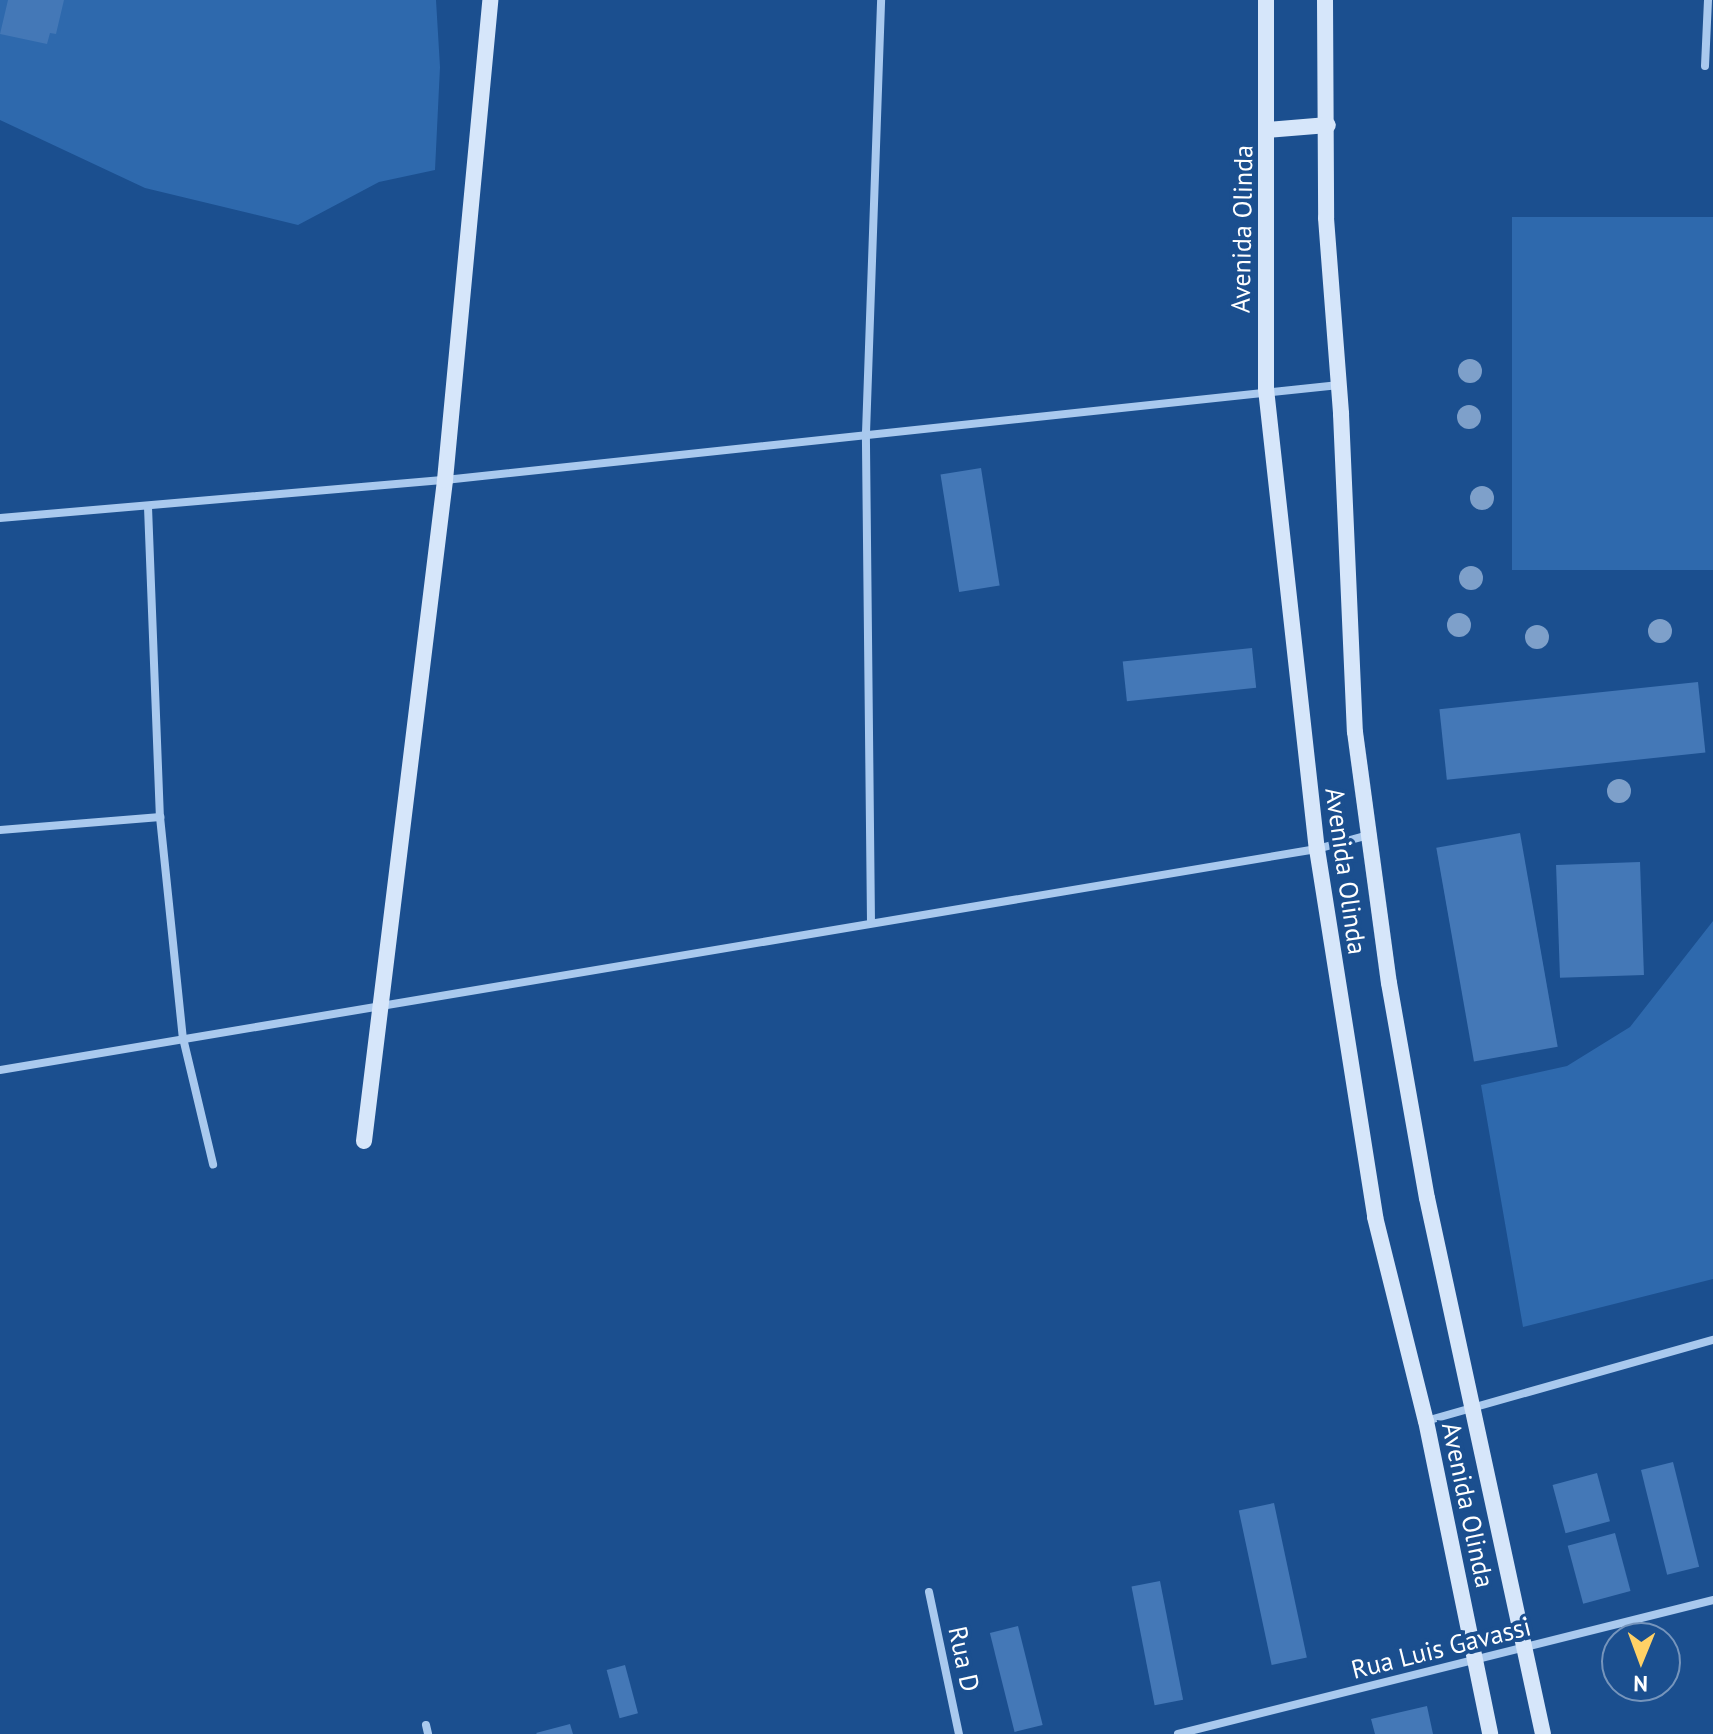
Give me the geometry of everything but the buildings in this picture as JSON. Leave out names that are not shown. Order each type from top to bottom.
[{"type":"street","points":[[364,1141],[445,480],[490,0]]},
{"type":"street","points":[[871,923],[866,433],[881,0]]},
{"type":"street","name":"Avenida Olinda","points":[[1266,0],[1266,389],[1317,849],[1375,1217],[1426,1421],[1490,1734]]},
{"type":"street","name":"Avenida Olinda","points":[[1325,0],[1328,125],[1326,218],[1339,385],[1355,732],[1389,983],[1427,1198],[1475,1406],[1543,1734]]},
{"type":"street","points":[[1705,66],[1708,0]]},
{"type":"street","points":[[1267,130],[1328,125]]},
{"type":"street","points":[[0,518],[445,480],[1266,389],[1339,385]]},
{"type":"street","points":[[148,507],[160,817],[183,1038],[213,1164]]},
{"type":"street","points":[[0,830],[160,817]]},
{"type":"street","points":[[0,1070],[1317,849],[1370,835]]},
{"type":"street","points":[[1426,1421],[1713,1340]]},
{"type":"street","name":"Rua D","points":[[929,1592],[959,1734]]},
{"type":"street","name":"Rua Luis Gavassi","points":[[1178,1734],[1713,1600]]},
{"type":"shaded area","points":[[0,0],[436,0],[440,67],[435,170],[379,182],[298,225],[145,188],[0,120]]},
{"type":"shaded area","points":[[1512,217],[1713,217],[1713,570],[1512,570]]},
{"type":"shaded area","points":[[1713,921],[1713,1279],[1523,1327],[1481,1085],[1567,1066],[1630,1027]]}]
